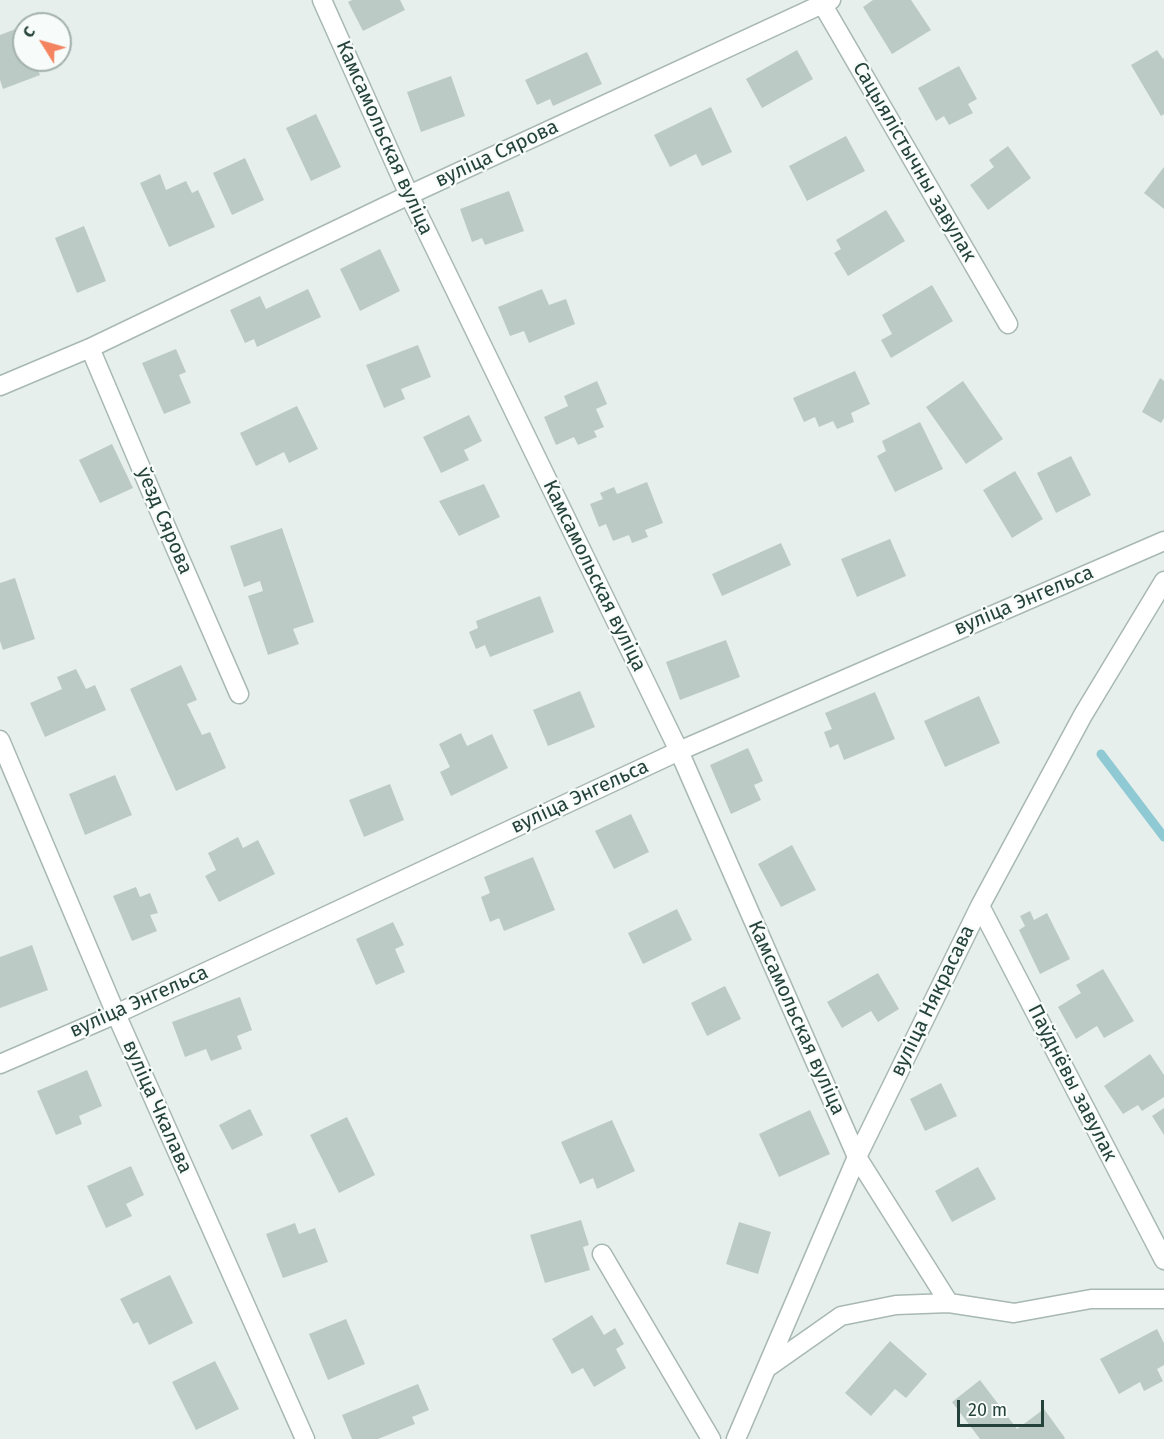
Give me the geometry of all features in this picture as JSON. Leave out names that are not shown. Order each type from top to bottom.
[{"type":"street","name":"Камсамольская вуліца","points":[[322,0],[409,195],[679,751],[857,1157],[949,1303]]},
{"type":"street","name":"вуліца Сярова","points":[[0,386],[90,348],[409,195],[824,2]]},
{"type":"street","name":"Сацыялістычны завулак","points":[[824,2],[1008,324]]},
{"type":"street","name":"ўезд Сярова","points":[[90,348],[239,694]]},
{"type":"street","name":"вуліца Энгельса","points":[[0,1064],[116,1014],[679,751],[1164,541]]},
{"type":"street","name":"вуліца Някрасава","points":[[736,1439],[857,1157],[980,906],[1083,714],[1164,580]]},
{"type":"street","name":"вуліца Чкалава","points":[[0,740],[116,1014],[305,1439]]},
{"type":"street","name":"Паўднёвы завулак","points":[[980,906],[1164,1260]]},
{"type":"street","points":[[602,1254],[711,1439]]},
{"type":"street","points":[[766,1369],[841,1316],[896,1305],[949,1303],[1014,1313],[1091,1299],[1164,1299]]},
{"type":"building","points":[[352,0],[400,0],[405,10],[363,31],[348,2]]},
{"type":"building","points":[[873,0],[911,0],[931,30],[892,54],[863,7]]},
{"type":"building","points":[[12,30],[12,72],[39,72],[40,75],[3,89],[0,80],[0,35]]},
{"type":"building","points":[[797,50],[813,79],[762,108],[746,79]]},
{"type":"building","points":[[1157,50],[1164,58],[1164,114],[1161,116],[1131,65]]},
{"type":"building","points":[[587,52],[602,84],[553,106],[550,99],[537,105],[525,80]]},
{"type":"building","points":[[959,66],[977,99],[968,104],[973,113],[949,125],[944,116],[936,121],[918,88]]},
{"type":"building","points":[[451,76],[465,116],[421,132],[407,92]]},
{"type":"building","points":[[711,107],[732,152],[702,166],[696,154],[670,167],[654,135]]},
{"type":"building","points":[[316,114],[341,167],[311,181],[286,128]]},
{"type":"building","points":[[846,136],[865,171],[807,201],[789,166]]},
{"type":"building","points":[[1008,146],[1031,178],[988,210],[970,185],[994,167],[989,160]]},
{"type":"building","points":[[245,158],[264,200],[232,215],[213,173]]},
{"type":"building","points":[[1164,167],[1164,209],[1144,193]]},
{"type":"building","points":[[160,174],[166,190],[186,181],[192,193],[198,190],[215,227],[169,247],[140,183]]},
{"type":"building","points":[[509,191],[524,231],[485,245],[482,238],[472,242],[460,209]]},
{"type":"building","points":[[886,210],[905,241],[848,276],[834,253],[841,249],[836,240]]},
{"type":"building","points":[[84,226],[106,281],[77,293],[55,238]]},
{"type":"building","points":[[380,249],[400,291],[360,311],[340,269]]},
{"type":"building","points":[[932,285],[953,321],[891,358],[881,340],[892,334],[882,315]]},
{"type":"building","points":[[308,289],[321,317],[257,347],[254,339],[245,343],[230,310],[260,296],[266,309]]},
{"type":"building","points":[[542,289],[549,305],[566,299],[575,324],[529,343],[524,331],[510,336],[498,307]]},
{"type":"building","points":[[418,345],[431,377],[401,389],[405,399],[384,408],[366,365]]},
{"type":"building","points":[[176,349],[186,372],[179,375],[191,403],[164,414],[142,363]]},
{"type":"building","points":[[855,371],[870,404],[851,413],[854,422],[837,429],[833,421],[819,427],[815,417],[804,422],[793,398]]},
{"type":"building","points":[[1160,378],[1164,381],[1164,418],[1161,423],[1142,412]]},
{"type":"building","points":[[597,381],[607,404],[596,409],[604,427],[594,431],[597,437],[578,445],[574,437],[556,445],[544,417],[568,406],[564,396]]},
{"type":"building","points":[[963,381],[1003,439],[966,464],[926,407]]},
{"type":"building","points":[[297,406],[318,449],[289,463],[284,452],[256,466],[240,433]]},
{"type":"building","points":[[469,415],[482,441],[464,450],[469,460],[441,473],[423,437]]},
{"type":"building","points":[[920,422],[943,469],[895,492],[877,456],[886,451],[882,441]]},
{"type":"building","points":[[112,444],[133,488],[100,503],[79,460]]},
{"type":"building","points":[[1071,456],[1091,495],[1056,513],[1037,473]]},
{"type":"building","points":[[1015,471],[1043,519],[1012,538],[983,490]]},
{"type":"building","points":[[647,482],[663,523],[645,530],[648,537],[632,543],[629,535],[613,541],[606,524],[599,527],[590,504],[603,499],[600,493],[614,487],[617,494]]},
{"type":"building","points":[[484,484],[500,517],[459,536],[439,501]]},
{"type":"building","points":[[282,528],[314,622],[293,629],[299,644],[268,655],[248,596],[263,591],[260,581],[244,587],[230,546]]},
{"type":"building","points":[[890,539],[906,576],[857,597],[841,559]]},
{"type":"building","points":[[781,543],[791,565],[722,596],[712,574]]},
{"type":"building","points":[[15,578],[35,639],[3,650],[0,641],[0,583]]},
{"type":"building","points":[[540,596],[554,632],[490,657],[485,645],[476,649],[469,632],[478,628],[476,621]]},
{"type":"building","points":[[726,640],[740,677],[680,700],[666,662]]},
{"type":"building","points":[[181,665],[197,700],[187,704],[202,735],[210,732],[226,768],[176,791],[130,689]]},
{"type":"building","points":[[76,669],[86,689],[95,685],[106,710],[45,737],[30,703],[62,689],[57,677]]},
{"type":"building","points":[[580,691],[595,727],[548,746],[533,710]]},
{"type":"building","points":[[875,692],[895,739],[844,760],[838,744],[830,748],[824,732],[832,729],[825,713]]},
{"type":"building","points":[[979,696],[1000,743],[945,767],[924,721]]},
{"type":"building","points":[[461,733],[467,746],[492,734],[508,768],[451,796],[440,772],[450,767],[439,744]]},
{"type":"building","points":[[748,748],[763,781],[754,785],[761,800],[731,814],[710,765]]},
{"type":"building","points":[[115,775],[132,815],[85,835],[69,794]]},
{"type":"building","points":[[390,784],[404,820],[364,837],[349,800]]},
{"type":"building","points":[[631,814],[649,852],[614,869],[595,831]]},
{"type":"building","points":[[238,837],[243,848],[258,840],[275,874],[219,902],[205,876],[216,870],[208,853]]},
{"type":"building","points":[[792,845],[816,890],[781,907],[758,864]]},
{"type":"building","points":[[533,857],[555,910],[504,931],[499,918],[490,922],[481,897],[490,893],[484,877]]},
{"type":"building","points":[[136,887],[140,897],[150,893],[158,913],[150,915],[157,931],[132,941],[113,896]]},
{"type":"building","points":[[677,909],[692,940],[643,964],[628,933]]},
{"type":"building","points":[[1030,911],[1034,920],[1047,913],[1070,959],[1040,974],[1019,930],[1025,926],[1020,916]]},
{"type":"building","points":[[393,922],[404,945],[395,949],[405,972],[376,985],[356,939]]},
{"type":"building","points":[[32,945],[48,990],[0,1008],[0,957]]},
{"type":"building","points":[[1103,969],[1134,1021],[1104,1038],[1097,1026],[1076,1039],[1058,1007],[1081,993],[1076,985]]},
{"type":"building","points":[[878,973],[899,1009],[878,1022],[871,1011],[842,1028],[827,1002]]},
{"type":"building","points":[[725,986],[741,1019],[707,1036],[691,1003]]},
{"type":"building","points":[[240,997],[252,1030],[237,1036],[242,1049],[211,1061],[206,1049],[185,1057],[172,1022]]},
{"type":"building","points":[[1150,1054],[1164,1075],[1164,1097],[1142,1111],[1138,1105],[1123,1114],[1104,1086]]},
{"type":"building","points":[[87,1070],[102,1106],[79,1116],[82,1124],[56,1135],[37,1091]]},
{"type":"building","points":[[941,1083],[957,1116],[925,1131],[910,1099]]},
{"type":"building","points":[[1164,1108],[1164,1135],[1152,1116]]},
{"type":"building","points":[[250,1109],[263,1135],[232,1150],[219,1125]]},
{"type":"building","points":[[810,1110],[830,1154],[779,1177],[759,1134]]},
{"type":"building","points":[[347,1117],[375,1175],[339,1193],[310,1135]]},
{"type":"building","points":[[612,1120],[635,1171],[597,1189],[593,1178],[580,1184],[561,1142]]},
{"type":"building","points":[[131,1166],[144,1195],[126,1204],[132,1216],[106,1228],[87,1186]]},
{"type":"building","points":[[978,1167],[996,1199],[952,1222],[935,1191]]},
{"type":"building","points":[[581,1220],[589,1245],[583,1247],[590,1270],[545,1283],[530,1235]]},
{"type":"building","points":[[739,1222],[771,1232],[758,1274],[726,1264]]},
{"type":"building","points":[[295,1223],[299,1234],[315,1228],[328,1262],[283,1278],[266,1234]]},
{"type":"building","points":[[170,1275],[193,1323],[149,1345],[138,1322],[133,1324],[120,1299]]},
{"type":"building","points":[[592,1315],[604,1335],[615,1328],[624,1344],[616,1349],[626,1368],[594,1387],[583,1368],[572,1374],[552,1339]]},
{"type":"building","points":[[346,1319],[365,1364],[328,1380],[309,1334]]},
{"type":"building","points":[[1157,1329],[1164,1343],[1164,1365],[1157,1369],[1163,1381],[1144,1391],[1140,1382],[1119,1394],[1100,1359]]},
{"type":"building","points":[[890,1341],[927,1374],[906,1398],[895,1389],[871,1416],[845,1393]]},
{"type":"building","points":[[215,1361],[239,1409],[196,1430],[172,1382]]},
{"type":"building","points":[[980,1380],[1017,1429],[1044,1409],[1065,1438],[980,1439],[952,1402]]},
{"type":"building","points":[[418,1384],[429,1410],[412,1417],[415,1424],[378,1439],[352,1439],[342,1415]]},
{"type":"waterway","points":[[1101,754],[1164,837]]}]
